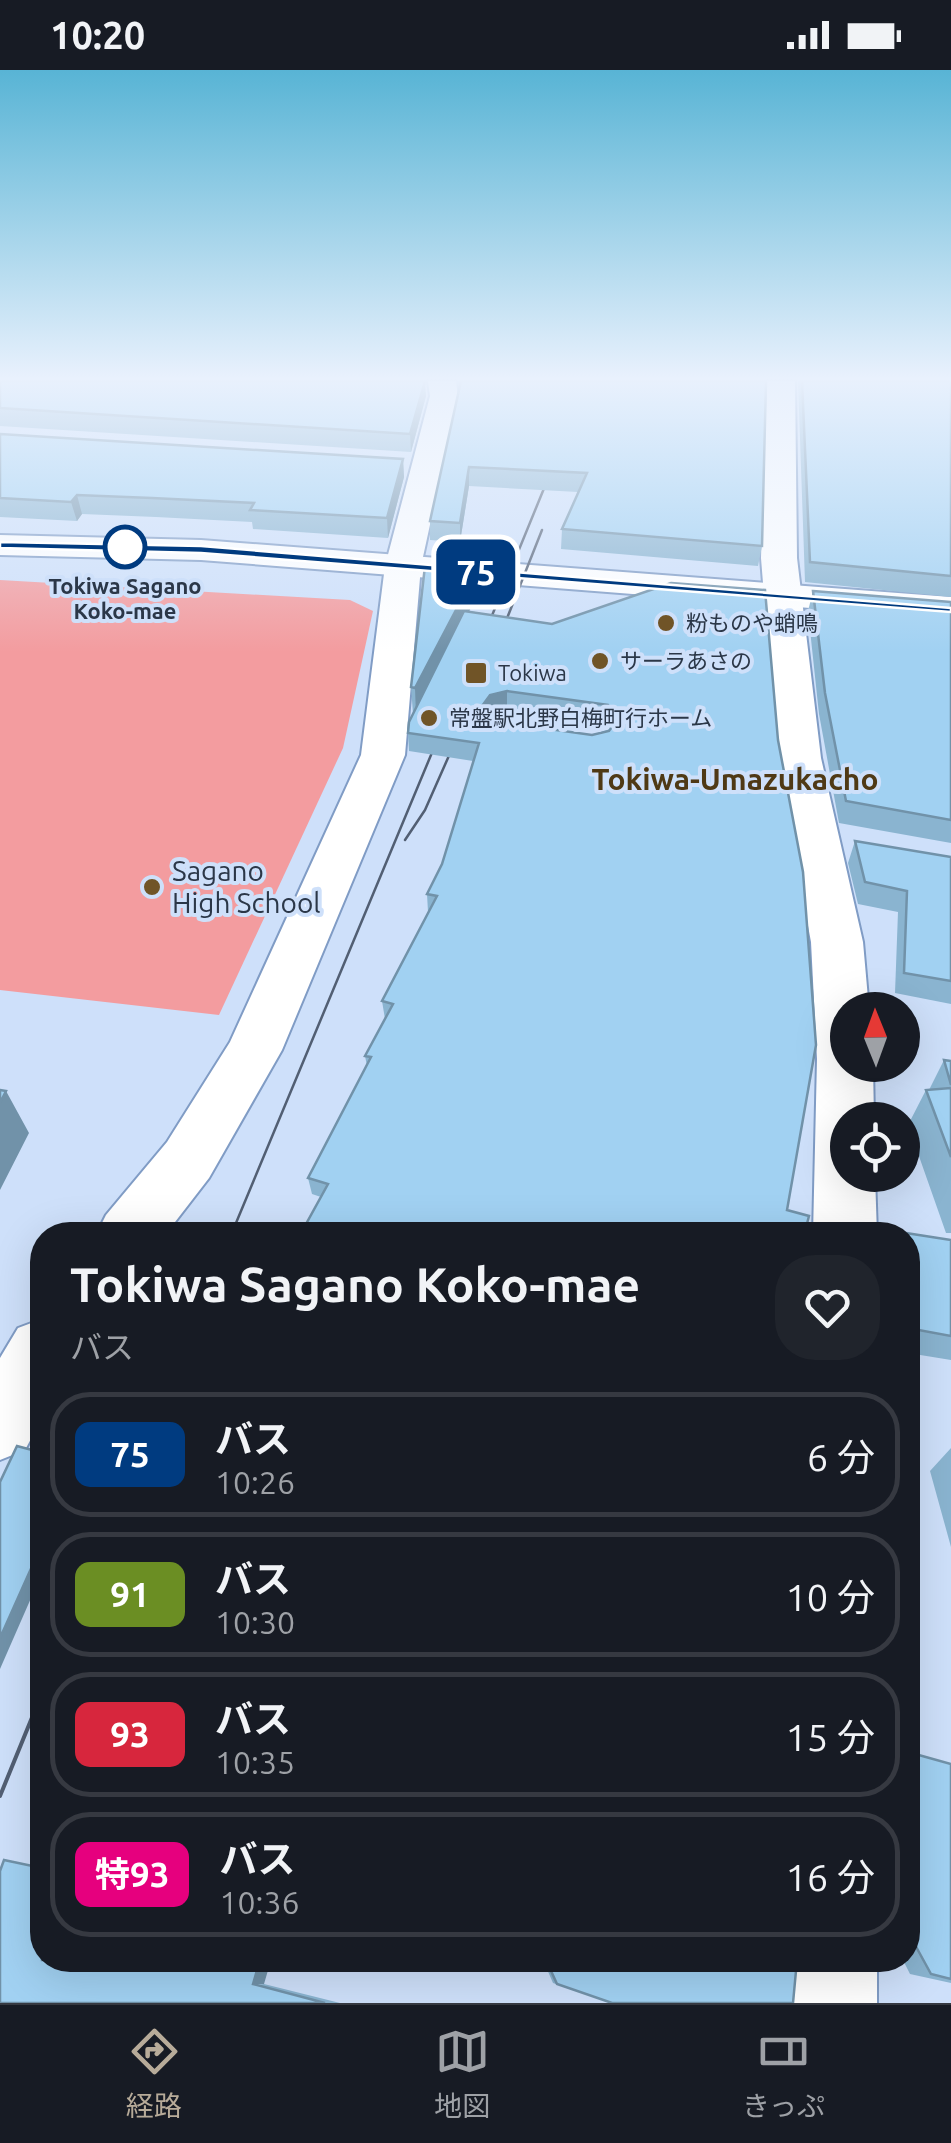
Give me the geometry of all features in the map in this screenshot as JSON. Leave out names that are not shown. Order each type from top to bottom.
[{"type":"street","points":[[138,1222],[188,1160],[254,1050],[383,754],[403,566],[426,471]]},
{"type":"street","points":[[780,471],[779,558],[799,758],[836,841],[845,1222]]},
{"type":"street","points":[[0,546],[201,550],[951,608]]},
{"type":"street","points":[[0,1425],[30,1373]]},
{"type":"street","points":[[829,2003],[830,1972]]},
{"type":"shaded area","name":"Sagano High School","points":[[0,580],[350,600],[373,611],[343,748],[219,1015],[0,990]]},
{"type":"building","points":[[0,471],[400,471],[387,518],[250,510],[254,503],[77,495],[71,502],[0,498]]},
{"type":"building","points":[[441,471],[468,471],[460,523],[430,521]]},
{"type":"building","points":[[552,471],[764,471],[762,546],[562,529],[587,473]]},
{"type":"building","points":[[806,471],[951,471],[951,576],[810,562]]},
{"type":"building","points":[[425,566],[478,568],[415,688],[411,687]]},
{"type":"building","points":[[671,583],[765,590],[778,740],[803,872],[816,1045],[787,1210],[809,1216],[807,1222],[307,1222],[328,1184],[308,1178],[371,1057],[365,1056],[393,1004],[382,1001],[437,896],[427,894],[442,864],[479,743],[408,733],[409,722],[464,611],[552,624]],"holes":[[[507,691],[608,705],[617,720],[609,731],[592,735],[491,721],[482,706],[490,695]]]},
{"type":"building","points":[[813,591],[951,602],[951,820],[846,801],[825,693]]},
{"type":"building","points":[[855,841],[951,857],[951,981],[904,973],[907,891],[865,882]]},
{"type":"building","points":[[944,1060],[951,1061],[951,1085]]},
{"type":"building","points":[[951,1088],[951,1157],[926,1090]]},
{"type":"building","points":[[920,1235],[951,1240],[951,1336],[920,1330]]},
{"type":"building","points":[[17,1446],[30,1449],[30,1571],[0,1638],[0,1482]]},
{"type":"building","points":[[920,1755],[951,1764],[951,1979],[931,1974],[920,1954]]},
{"type":"building","points":[[4,1860],[30,1865],[30,1972],[256,1972],[253,1984],[325,2003],[0,2003],[0,1871]]},
{"type":"building","points":[[552,1972],[796,1972],[793,2003],[612,2003],[557,1984]]},
{"type":"tram line","points":[[482,640],[551,471]]},
{"type":"tram line","points":[[498,641],[542,530]]},
{"type":"tram line","points":[[236,1222],[441,731]]},
{"type":"tram line","points":[[405,840],[425,810],[459,733]]},
{"type":"tram line","points":[[0,1796],[30,1722]]},
{"type":"bus line","name":"75","points":[[0,545],[201,550],[951,608]]},
{"type":"place","name":"Tokiwa Sagano Koko-mae","points":[[125,547]]},
{"type":"place","name":"粉ものや蛸鳴","points":[[666,623]]},
{"type":"place","name":"サーラあさの","points":[[600,661]]},
{"type":"place","name":"Tokiwa","points":[[476,673]]},
{"type":"place","name":"常盤駅北野白梅町行ホーム","points":[[429,718]]},
{"type":"place","name":"Sagano High School","points":[[152,887]]},
{"type":"district","name":"Tokiwa-Umazukacho","points":[[735,780]]}]
